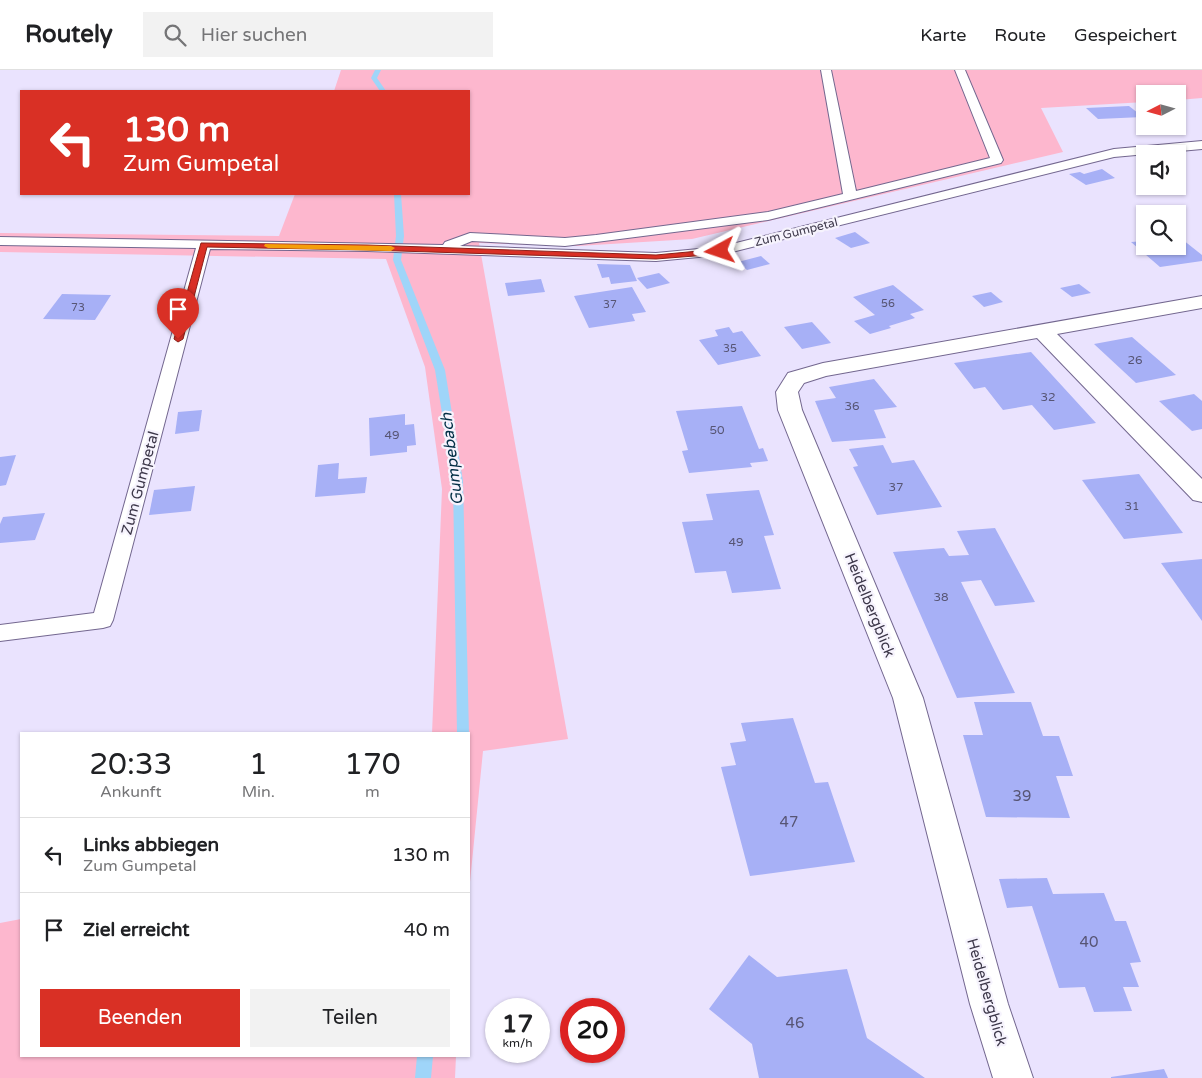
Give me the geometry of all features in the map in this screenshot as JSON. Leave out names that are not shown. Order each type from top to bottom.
[{"type":"street","name":"Heidelbergblick","points":[[1012,1078],[989,1004],[908,698],[790,410],[787,392],[796,378],[823,370],[1202,302]]},
{"type":"street","points":[[1042,331],[1202,494]]},
{"type":"lane","points":[[826,70],[850,195]]},
{"type":"lane","points":[[435,249],[470,237],[565,242],[768,216],[998,160],[960,70]]},
{"type":"lane","name":"Zum Gumpetal","points":[[0,241],[435,249],[656,257],[720,251],[1114,153],[1202,145]]},
{"type":"lane","name":"Zum Gumpetal","points":[[0,633],[103,620],[204,245]]},
{"type":"shaded area","points":[[341,70],[1202,70],[1202,98],[1186,99],[1186,85],[1136,85],[1136,103],[1041,108],[1063,152],[692,239],[578,246],[479,243],[568,739],[483,751],[470,882],[470,732],[432,732],[442,489],[425,367],[386,259],[0,252],[0,233],[279,236],[295,195],[470,195],[470,90],[334,90]]},
{"type":"shaded area","points":[[20,919],[20,1057],[456,1057],[455,1078],[0,1078],[0,923]]},
{"type":"building","points":[[1129,106],[1136,112],[1136,117],[1098,119],[1086,108]]},
{"type":"building","points":[[1102,169],[1115,178],[1086,185],[1069,174],[1080,172],[1084,174]]},
{"type":"building","points":[[855,232],[870,243],[851,248],[835,238]]},
{"type":"building","points":[[1186,242],[1202,255],[1202,261],[1160,267],[1146,255],[1186,255]]},
{"type":"building","points":[[761,256],[770,264],[747,270],[738,262]]},
{"type":"building","points":[[597,264],[630,265],[637,281],[611,284],[609,277],[602,278]]},
{"type":"building","points":[[659,273],[670,283],[647,289],[637,278]]},
{"type":"building","points":[[541,279],[545,292],[508,296],[505,283]]},
{"type":"building","points":[[1079,284],[1091,293],[1072,297],[1060,288]]},
{"type":"building","points":[[893,285],[924,310],[910,314],[915,318],[870,334],[854,321],[875,315],[853,297]]},
{"type":"building","points":[[632,287],[646,312],[632,314],[635,321],[589,328],[574,296]]},
{"type":"building","points":[[991,292],[1003,302],[984,307],[972,296]]},
{"type":"building","points":[[62,294],[111,295],[95,320],[43,319]]},
{"type":"building","points":[[812,322],[831,343],[802,349],[784,327]]},
{"type":"building","points":[[729,327],[733,333],[742,331],[761,356],[718,365],[699,340],[718,336],[715,330]]},
{"type":"building","points":[[1132,337],[1176,375],[1136,383],[1094,344]]},
{"type":"building","points":[[1031,352],[1096,423],[1054,430],[1032,405],[1003,410],[985,387],[974,389],[954,363]]},
{"type":"building","points":[[874,379],[897,407],[874,410],[886,438],[832,442],[815,401],[836,398],[829,387]]},
{"type":"building","points":[[1194,394],[1202,401],[1202,429],[1192,431],[1159,401]]},
{"type":"building","points":[[742,406],[759,449],[763,448],[768,461],[750,463],[752,467],[689,473],[682,451],[688,450],[676,411]]},
{"type":"building","points":[[202,410],[199,431],[175,434],[178,412]]},
{"type":"building","points":[[405,414],[405,425],[414,424],[416,445],[407,446],[407,452],[370,456],[369,418]]},
{"type":"building","points":[[883,445],[892,463],[914,460],[942,507],[877,515],[853,467],[858,466],[849,449]]},
{"type":"building","points":[[16,455],[6,485],[0,486],[0,457]]},
{"type":"building","points":[[339,463],[338,479],[367,477],[365,493],[315,497],[318,465]]},
{"type":"building","points":[[1139,474],[1183,533],[1124,539],[1082,480]]},
{"type":"building","points":[[195,486],[191,511],[149,515],[154,490]]},
{"type":"building","points":[[759,490],[774,535],[764,536],[781,589],[732,593],[726,571],[695,573],[682,522],[713,520],[706,494]]},
{"type":"building","points":[[45,513],[35,540],[0,543],[0,524],[3,517]]},
{"type":"building","points":[[995,528],[1035,602],[995,606],[981,580],[961,582],[1015,693],[957,698],[893,552],[944,548],[949,556],[969,555],[957,531]]},
{"type":"building","points":[[1202,559],[1202,621],[1161,563]]},
{"type":"building","points":[[974,702],[1031,702],[1043,736],[1059,736],[1073,776],[1056,776],[1070,818],[986,817],[963,735],[983,735]]},
{"type":"building","points":[[793,718],[815,783],[828,782],[855,862],[750,876],[721,767],[736,765],[730,743],[746,741],[741,723]]},
{"type":"building","points":[[1047,878],[1053,894],[1104,893],[1115,921],[1126,921],[1141,962],[1130,963],[1139,987],[1123,987],[1132,1011],[1094,1012],[1085,987],[1059,988],[1032,906],[1007,908],[999,879]]},
{"type":"building","points":[[749,955],[777,977],[847,969],[867,1038],[925,1078],[759,1078],[752,1044],[709,1009]]},
{"type":"building","points":[[1164,1069],[1168,1078],[1111,1078],[1111,1077]]},
{"type":"waterway","name":"Gumpebach","points":[[378,70],[374,78],[382,90]]},
{"type":"waterway","name":"Gumpebach","points":[[397,195],[400,236],[397,260],[440,370],[458,481],[463,732]]},
{"type":"waterway","name":"Gumpebach","points":[[423,1078],[425,1057]]},
{"type":"slow traffic","points":[[268,246],[391,248]]},
{"type":"route","points":[[178,339],[204,245],[656,257],[720,251]]}]
